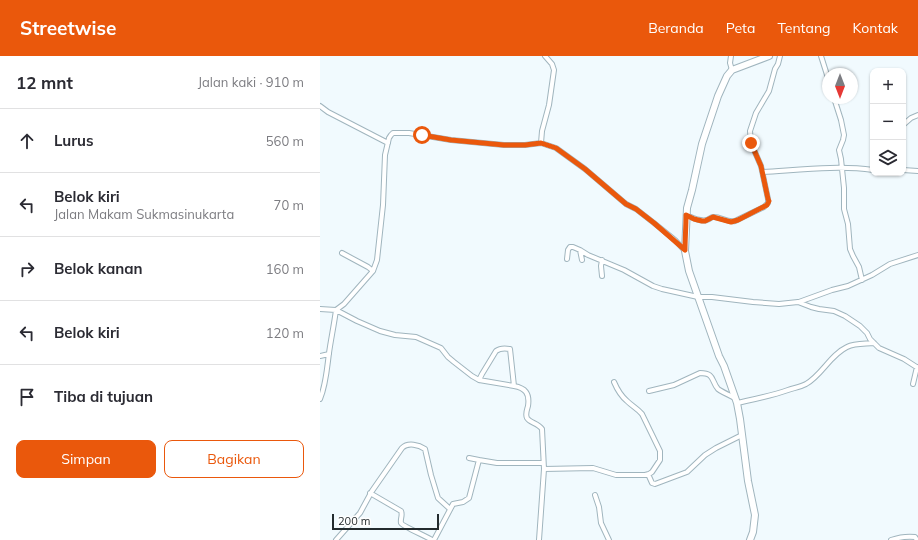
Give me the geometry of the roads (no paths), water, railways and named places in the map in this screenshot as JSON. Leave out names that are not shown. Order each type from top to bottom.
[{"type":"street","points":[[541,143],[542,131],[549,105],[554,70],[552,64],[546,56]]},
{"type":"street","points":[[731,56],[730,63],[732,70]]},
{"type":"street","points":[[750,540],[753,532],[755,515],[748,481],[736,400],[689,272],[685,250],[686,215],[702,144],[718,96],[727,76],[732,70],[769,56]]},
{"type":"street","points":[[686,215],[702,221],[713,217],[731,222],[767,205],[769,201],[763,172],[751,143],[750,132],[756,114],[769,91],[780,56]]},
{"type":"street","points":[[821,56],[825,68]]},
{"type":"street","points":[[836,104],[844,135],[839,150],[844,188],[844,209],[848,224],[852,256],[859,267],[862,280]]},
{"type":"street","points":[[320,106],[328,112],[388,143]]},
{"type":"street","points":[[906,122],[918,115]]},
{"type":"street","points":[[320,399],[323,393],[336,310],[344,304],[373,271],[377,260],[383,205],[385,155],[390,135],[409,133],[451,140],[504,145],[541,143],[556,148],[596,178],[626,204],[636,209],[654,223],[685,250]]},
{"type":"street","points":[[763,172],[842,168],[870,170]]},
{"type":"street","points":[[906,170],[918,171]]},
{"type":"street","points":[[567,259],[568,250],[570,247],[573,247],[662,289],[698,297],[712,297],[733,301],[779,304],[798,302],[848,286],[872,275],[890,264],[918,255]]},
{"type":"street","points":[[580,250],[582,260]]},
{"type":"street","points":[[342,253],[373,271]]},
{"type":"street","points":[[602,260],[602,276]]},
{"type":"street","points":[[798,302],[811,307],[834,311],[860,326],[879,348],[904,359],[918,368],[913,384]]},
{"type":"street","points":[[320,309],[336,310],[380,331],[396,335],[416,337],[441,348],[448,357],[479,380],[520,387],[526,391],[528,398],[526,411],[527,417],[530,421],[540,426],[542,429],[544,469],[539,540]]},
{"type":"street","points":[[649,391],[674,385],[700,373],[708,374],[718,389],[736,400],[770,396],[806,384],[838,353],[848,346],[874,343]]},
{"type":"street","points":[[479,380],[496,351],[510,349],[514,386]]},
{"type":"street","points":[[320,356],[329,354]]},
{"type":"street","points":[[544,469],[593,468],[616,475],[635,476],[652,472],[660,460],[660,451],[642,414],[638,409],[626,401],[616,388],[614,382]]},
{"type":"street","points":[[648,474],[652,483],[655,484],[687,472],[705,455],[742,434]]},
{"type":"street","points":[[336,540],[360,513],[370,493],[402,448],[407,444],[419,446],[424,448],[426,451],[438,498],[450,509]]},
{"type":"street","points":[[469,458],[497,463],[543,463]]},
{"type":"street","points":[[370,493],[401,511],[401,522],[403,526],[433,540],[453,504],[464,502],[469,498],[479,460]]},
{"type":"street","points":[[595,495],[599,507],[601,523],[609,540]]},
{"type":"street","points":[[891,540],[908,536],[915,537],[917,540]]}]
